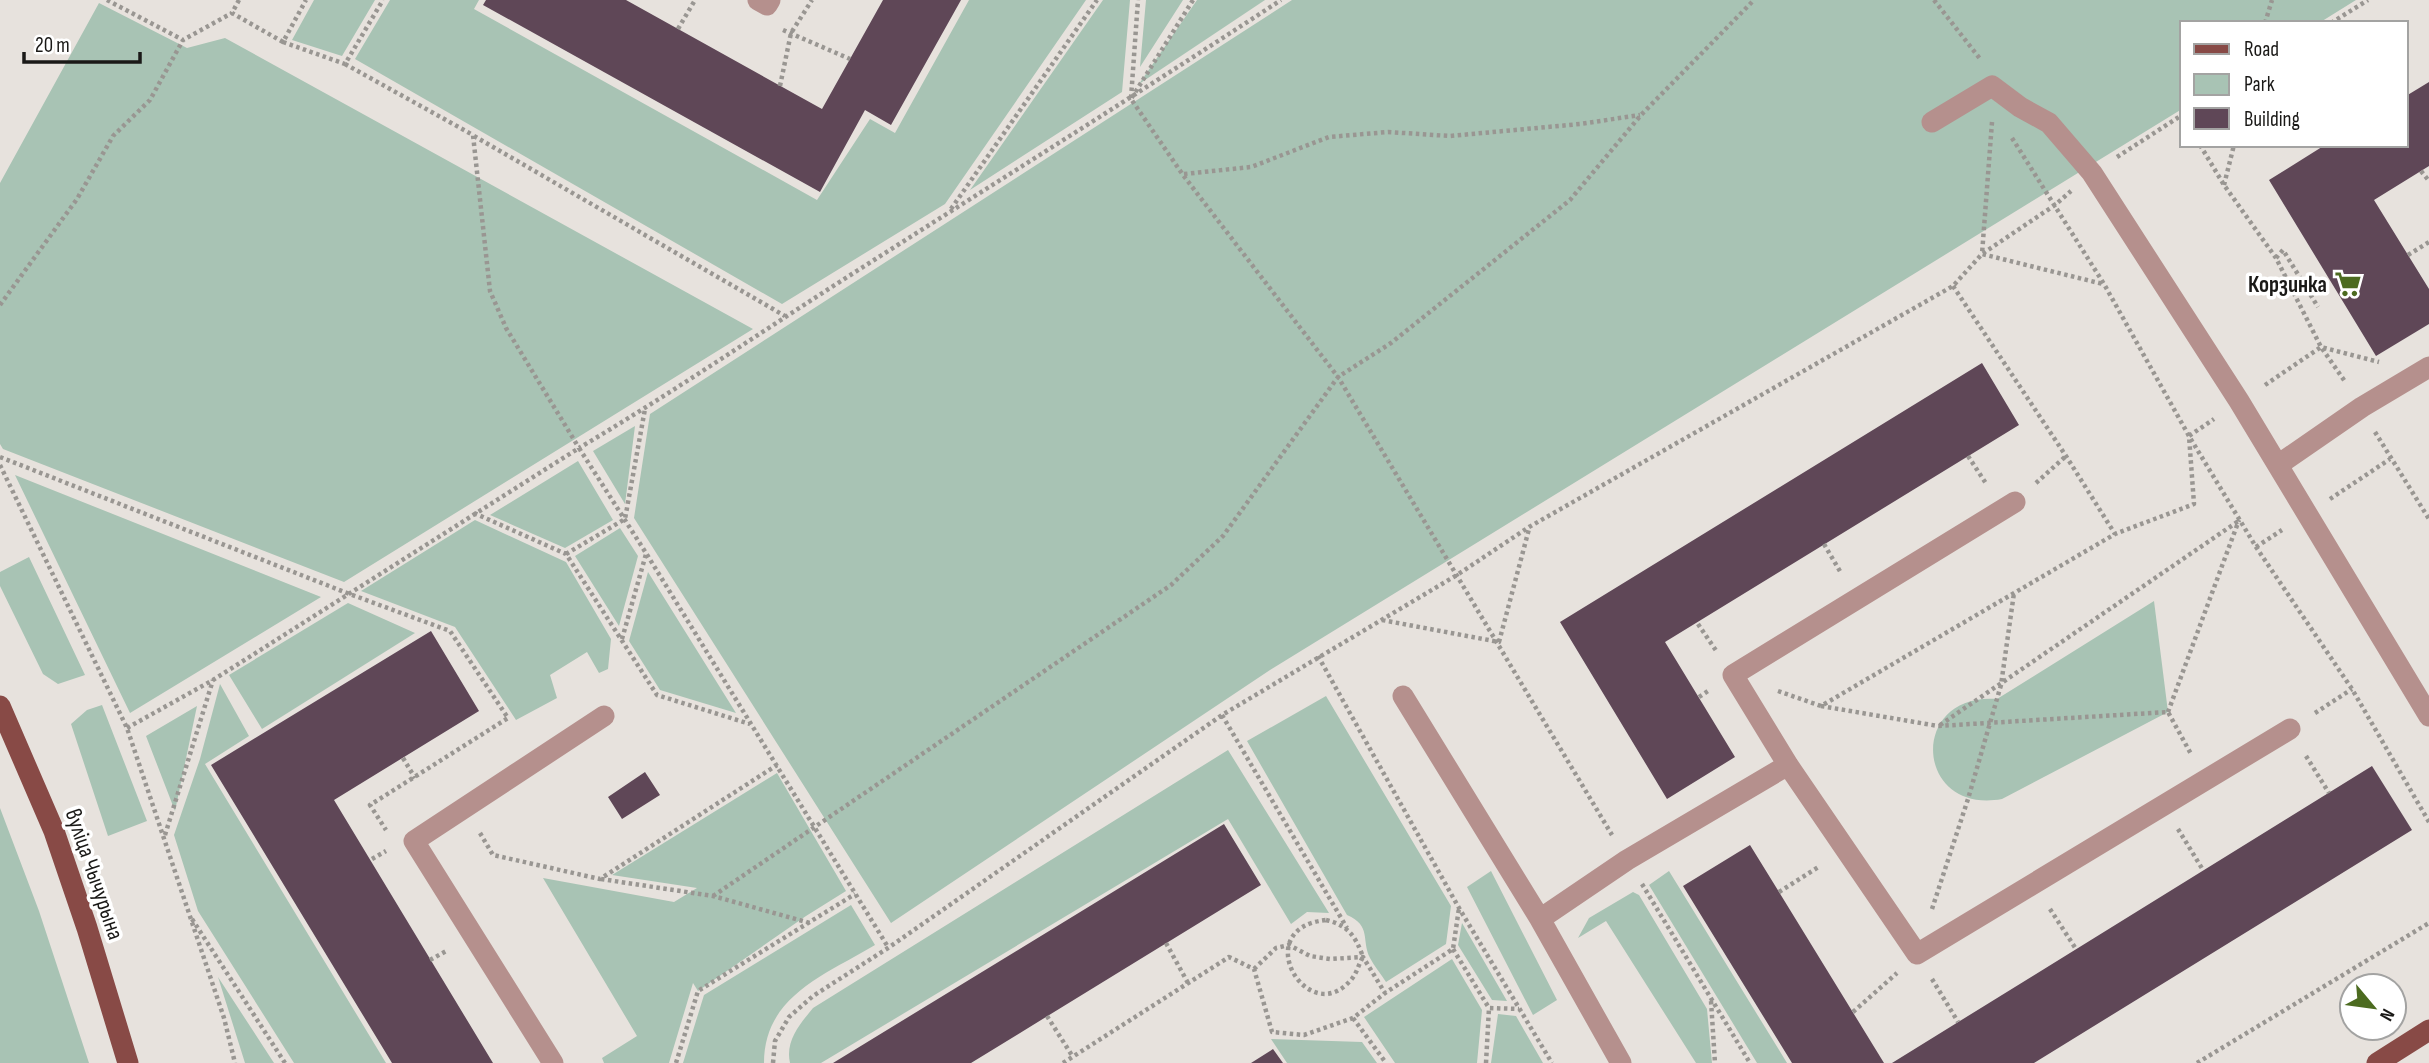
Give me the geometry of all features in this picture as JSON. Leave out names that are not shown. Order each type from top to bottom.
[{"type":"main road","name":"вуліца Чычурына","points":[[0,706],[54,831],[88,928],[128,1063]]},
{"type":"main road","points":[[2377,1063],[2429,1030]]},
{"type":"lane","points":[[758,0],[767,5],[770,0]]},
{"type":"lane","points":[[1932,122],[1992,86],[2020,107],[2049,123],[2092,173],[2239,401],[2429,716]]},
{"type":"lane","points":[[2278,465],[2362,407],[2429,367]]},
{"type":"lane","points":[[2015,502],[1733,675],[1788,765],[1917,954],[2290,729]]},
{"type":"lane","points":[[1403,696],[1540,919],[1620,1063]]},
{"type":"lane","points":[[554,1063],[414,841],[604,716]]},
{"type":"lane","points":[[1540,919],[1627,860],[1788,765]]},
{"type":"path","points":[[107,0],[183,40]]},
{"type":"path","points":[[0,305],[77,199],[113,136],[150,100],[183,40],[232,13],[239,0]]},
{"type":"path","points":[[284,42],[306,0]]},
{"type":"path","points":[[345,64],[383,0]]},
{"type":"path","points":[[678,29],[695,0]]},
{"type":"path","points":[[780,86],[791,33],[812,0]]},
{"type":"path","points":[[949,212],[1097,0]]},
{"type":"path","points":[[1138,0],[1131,99],[1183,174],[1338,377],[1750,1063]]},
{"type":"path","points":[[1131,99],[1193,0]]},
{"type":"path","points":[[127,728],[213,680],[579,447],[645,409],[785,316],[1131,99],[1281,0]]},
{"type":"path","points":[[713,896],[1171,585],[1223,536],[1338,377],[1391,343],[1570,200],[1641,114],[1754,0]]},
{"type":"path","points":[[2267,21],[2272,0]]},
{"type":"path","points":[[2334,21],[2368,0]]},
{"type":"path","points":[[232,13],[284,42],[345,64],[785,316]]},
{"type":"path","points":[[1183,174],[1251,167],[1329,137],[1388,132],[1450,136],[1580,124],[1641,114]]},
{"type":"path","points":[[773,1063],[775,1041],[789,1017],[813,996],[1222,715],[1457,575],[1530,527],[1953,286],[1982,254],[2055,205],[2092,173],[2180,117]]},
{"type":"path","points":[[1982,254],[1992,120]]},
{"type":"path","points":[[473,135],[490,291],[506,328],[888,947]]},
{"type":"path","points":[[2201,147],[2224,186],[2276,258],[2322,347],[2362,407],[2390,459],[2429,519]]},
{"type":"path","points":[[2224,186],[2234,147]]},
{"type":"path","points":[[2421,171],[2429,181]]},
{"type":"path","points":[[2055,205],[2104,284],[2189,436],[2240,520],[2353,689],[2429,822]]},
{"type":"path","points":[[2408,255],[2429,242]]},
{"type":"path","points":[[2276,258],[2283,250],[2318,307]]},
{"type":"path","points":[[1982,254],[2104,284]]},
{"type":"path","points":[[1953,286],[2115,534]]},
{"type":"path","points":[[2189,436],[2322,347],[2390,365]]},
{"type":"path","points":[[566,554],[625,519],[645,409]]},
{"type":"path","points":[[1821,706],[2115,534],[2194,504],[2189,436]]},
{"type":"path","points":[[2015,502],[2066,456]]},
{"type":"path","points":[[0,457],[450,631],[508,718],[415,778],[403,758]]},
{"type":"path","points":[[0,465],[127,728],[224,1018],[235,1063]]},
{"type":"path","points":[[474,513],[566,554],[657,695],[751,725]]},
{"type":"path","points":[[1938,726],[2240,520]]},
{"type":"path","points":[[2204,779],[2168,712],[2240,520]]},
{"type":"path","points":[[1499,642],[1530,527]]},
{"type":"path","points":[[622,639],[646,553]]},
{"type":"path","points":[[1853,1012],[1917,954],[1990,723],[2000,685],[2014,593]]},
{"type":"path","points":[[1381,620],[1499,642]]},
{"type":"path","points":[[1318,656],[1459,908],[1550,1062]]},
{"type":"path","points":[[1733,675],[1821,706],[1938,726],[2168,712]]},
{"type":"path","points":[[165,836],[213,680]]},
{"type":"path","points":[[2329,793],[2290,729],[2353,689]]},
{"type":"path","points":[[1222,715],[1348,928],[1356,937],[1363,957],[1385,993]]},
{"type":"path","points":[[600,879],[777,765]]},
{"type":"path","points":[[2162,804],[2203,870]]},
{"type":"path","points":[[465,808],[493,855],[600,879],[713,896],[810,923]]},
{"type":"path","points":[[1779,892],[1847,850]]},
{"type":"path","points":[[2032,883],[2077,949]]},
{"type":"path","points":[[676,1063],[698,991],[855,894]]},
{"type":"path","points":[[1459,908],[1453,949],[1489,1007],[1486,1063]]},
{"type":"path","points":[[189,913],[285,1063]]},
{"type":"path","points":[[1348,928],[1338,922],[1326,920],[1303,926],[1294,934],[1289,945],[1287,957],[1290,969],[1305,988],[1328,993],[1350,982],[1363,957]]},
{"type":"path","points":[[2197,1063],[2429,923]]},
{"type":"path","points":[[1166,943],[1188,983]]},
{"type":"path","points":[[430,960],[456,944]]},
{"type":"path","points":[[1254,969],[1276,948],[1289,945],[1310,956],[1330,959],[1363,957]]},
{"type":"path","points":[[1063,1063],[1229,957],[1254,969],[1272,1032],[1304,1035],[1353,1018],[1385,993],[1453,949]]},
{"type":"path","points":[[1917,954],[1958,1021]]},
{"type":"path","points":[[1711,1000],[1715,1063]]},
{"type":"path","points":[[1489,1007],[1519,1009]]},
{"type":"path","points":[[1047,1016],[1073,1057]]},
{"type":"path","points":[[1353,1018],[1387,1063]]},
{"type":"green space","points":[[314,0],[375,0],[342,56],[292,40]]},
{"type":"green space","points":[[390,0],[479,0],[474,9],[817,200],[870,119],[895,133],[969,0],[1086,0],[945,204],[782,304],[355,59]]},
{"type":"green space","points":[[1103,0],[1130,0],[1122,92],[970,190]]},
{"type":"green space","points":[[1146,0],[1183,0],[1140,67]]},
{"type":"green space","points":[[1197,0],[1265,0],[1139,84]]},
{"type":"green space","points":[[1292,0],[2356,0],[2322,21],[2180,21],[2180,110],[1270,670],[891,923],[634,518],[650,414]]},
{"type":"green space","points":[[99,3],[187,48],[225,38],[753,329],[344,582],[3,449],[0,444],[0,183]]},
{"type":"green space","points":[[635,426],[625,504],[593,451]]},
{"type":"green space","points":[[578,461],[613,520],[565,548],[490,515]]},
{"type":"green space","points":[[15,475],[321,597],[130,713]]},
{"type":"green space","points":[[475,520],[566,562],[611,639],[608,669],[599,673],[587,652],[550,675],[557,698],[516,720],[455,627],[361,591]]},
{"type":"green space","points":[[620,528],[638,556],[619,626],[575,556]]},
{"type":"green space","points":[[29,557],[85,675],[58,684],[43,674],[0,586],[0,572]]},
{"type":"green space","points":[[648,572],[736,713],[660,690],[629,641]]},
{"type":"green space","points":[[2154,601],[2168,712],[2002,799],[1973,799],[1952,789],[1938,773],[1933,752],[1936,732],[1948,714],[1968,702],[1997,699]]},
{"type":"green space","points":[[348,603],[415,633],[262,729],[229,675]]},
{"type":"green space","points":[[220,684],[249,736],[205,764],[386,1063],[294,1063],[198,911],[174,835],[200,759]]},
{"type":"green space","points":[[1326,696],[1451,906],[1446,944],[1386,982],[1370,958],[1363,929],[1355,919],[1347,915],[1247,741]]},
{"type":"green space","points":[[102,705],[147,821],[108,836],[71,724],[87,710]]},
{"type":"green space","points":[[197,706],[175,811],[146,736]]},
{"type":"green space","points":[[1228,750],[1329,913],[1307,912],[1291,924],[1228,819],[821,1063],[790,1063],[792,1040],[813,1008]]},
{"type":"green space","points":[[777,773],[846,891],[698,991],[693,983],[669,1063],[604,1063],[602,1058],[637,1036],[543,878],[674,902],[697,888],[612,875]]},
{"type":"green space","points":[[0,808],[39,911],[89,1063],[0,1063]]},
{"type":"green space","points":[[1491,871],[1557,1000],[1533,1015],[1467,887]]},
{"type":"green space","points":[[1669,871],[1787,1063],[1757,1063],[1649,885]]},
{"type":"green space","points":[[1633,892],[1639,895],[1707,1009],[1712,1063],[1696,1063],[1606,921],[1578,938],[1589,918]]},
{"type":"green space","points":[[851,905],[875,945],[818,978],[786,1004],[774,1021],[767,1040],[764,1063],[683,1063],[704,995]]},
{"type":"green space","points":[[1462,923],[1507,1001],[1492,1000],[1458,945]]},
{"type":"green space","points":[[1452,959],[1482,1010],[1477,1063],[1395,1063],[1364,1017]]},
{"type":"green space","points":[[218,977],[274,1063],[245,1063]]},
{"type":"green space","points":[[1498,1014],[1516,1016],[1543,1063],[1491,1063]]},
{"type":"green space","points":[[1271,1039],[1362,1042],[1377,1063],[1287,1063]]},
{"type":"building","points":[[486,0],[626,0],[822,109],[883,0],[961,0],[891,125],[865,110],[820,192],[483,5]]},
{"type":"building","points":[[2429,82],[2429,166],[2374,200],[2429,289],[2429,324],[2376,356],[2269,180],[2322,147],[2408,147],[2408,95]]},
{"type":"building","points":[[1982,363],[2019,425],[1665,642],[1735,757],[1667,799],[1560,622]]},
{"type":"building","points":[[431,631],[479,711],[334,800],[493,1063],[392,1063],[211,765]]},
{"type":"building","points":[[2372,766],[2412,830],[2034,1063],[1892,1063]]},
{"type":"building","points":[[645,772],[660,795],[622,819],[608,797]]},
{"type":"building","points":[[1224,824],[1261,885],[971,1063],[833,1063]]},
{"type":"building","points":[[1750,845],[1884,1063],[1792,1063],[1683,886]]},
{"type":"building","points":[[1273,1049],[1283,1063],[1251,1063]]},
{"type":"place","name":"Корзинка","points":[[2348,284]]}]
